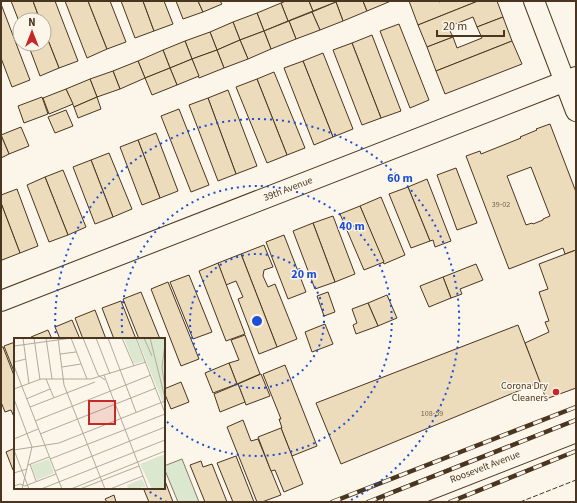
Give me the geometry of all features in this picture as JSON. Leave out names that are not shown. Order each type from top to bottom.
[{"type":"main road","name":"Roosevelt Avenue","points":[[395,502],[576,431]]},
{"type":"street","points":[[534,1],[570,79],[576,111]]},
{"type":"street","name":"39th Avenue","points":[[1,301],[570,79]]},
{"type":"green space","points":[[182,459],[199,502],[178,502],[165,470],[165,466]]},
{"type":"building","points":[[11,1],[33,1],[37,12],[15,12]]},
{"type":"building","points":[[33,1],[55,1],[78,61],[59,68],[52,50],[52,12],[37,12]]},
{"type":"building","points":[[65,1],[88,1],[107,49],[87,58]]},
{"type":"building","points":[[88,1],[110,1],[126,42],[107,49]]},
{"type":"building","points":[[121,1],[143,1],[154,31],[135,38]]},
{"type":"building","points":[[143,1],[164,1],[173,24],[154,31]]},
{"type":"building","points":[[176,1],[198,1],[203,12],[183,19]]},
{"type":"building","points":[[198,1],[220,1],[222,4],[203,12]]},
{"type":"building","points":[[286,1],[309,1],[313,11],[288,21],[281,3]]},
{"type":"building","points":[[309,1],[335,1],[336,2],[313,11]]},
{"type":"building","points":[[363,1],[367,11],[343,21],[336,2]]},
{"type":"building","points":[[363,1],[391,1],[367,11]]},
{"type":"building","points":[[409,1],[439,2],[478,1],[418,25]]},
{"type":"building","points":[[478,1],[497,1],[503,17],[477,27],[473,17],[448,27],[453,37],[427,47],[418,25]]},
{"type":"building","points":[[336,2],[343,21],[320,30],[312,12]]},
{"type":"building","points":[[281,3],[288,21],[264,31],[257,13]]},
{"type":"building","points":[[1,4],[12,33],[12,52],[19,52],[30,80],[12,87],[1,58]]},
{"type":"building","points":[[312,12],[320,30],[296,39],[289,21]]},
{"type":"building","points":[[257,13],[264,31],[240,40],[233,22]]},
{"type":"building","points":[[503,17],[512,41],[436,71],[427,47],[453,37],[457,48],[482,38],[477,27]]},
{"type":"building","points":[[289,21],[296,39],[271,49],[264,31]]},
{"type":"building","points":[[233,22],[240,40],[217,50],[210,32]]},
{"type":"building","points":[[399,24],[429,100],[410,108],[380,31]]},
{"type":"building","points":[[264,31],[271,49],[248,59],[240,40]]},
{"type":"building","points":[[210,32],[217,50],[192,59],[185,41]]},
{"type":"building","points":[[372,35],[401,111],[381,118],[352,43]]},
{"type":"building","points":[[240,40],[248,59],[224,68],[217,50]]},
{"type":"building","points":[[185,41],[192,59],[170,68],[163,50]]},
{"type":"building","points":[[512,41],[522,64],[445,94],[436,71]]},
{"type":"building","points":[[352,43],[381,118],[362,125],[333,50]]},
{"type":"building","points":[[52,50],[59,68],[40,76],[31,52],[52,52]]},
{"type":"building","points":[[163,50],[170,68],[145,78],[138,61]]},
{"type":"building","points":[[217,50],[224,68],[199,78],[192,59]]},
{"type":"building","points":[[323,53],[353,129],[333,137],[303,61]]},
{"type":"building","points":[[192,59],[199,76],[177,85],[170,68]]},
{"type":"building","points":[[138,61],[145,78],[120,89],[113,71]]},
{"type":"building","points":[[303,61],[333,137],[314,145],[284,68]]},
{"type":"building","points":[[170,68],[177,85],[152,95],[145,78]]},
{"type":"building","points":[[113,71],[120,89],[97,97],[90,79]]},
{"type":"building","points":[[274,72],[305,148],[287,155],[257,79]]},
{"type":"building","points":[[90,79],[97,97],[74,107],[66,89]]},
{"type":"building","points":[[257,79],[287,155],[267,163],[236,87]]},
{"type":"building","points":[[66,89],[73,104],[49,114],[43,98]]},
{"type":"building","points":[[228,90],[257,166],[236,174],[208,98]]},
{"type":"building","points":[[42,97],[48,114],[24,123],[18,106]]},
{"type":"building","points":[[97,97],[101,109],[78,118],[74,107]]},
{"type":"building","points":[[208,98],[236,174],[218,181],[189,105]]},
{"type":"building","points":[[179,109],[209,185],[191,192],[161,116]]},
{"type":"building","points":[[66,110],[73,126],[55,133],[48,117]]},
{"type":"building","points":[[550,124],[576,192],[576,250],[565,254],[563,248],[509,269],[466,156],[480,151],[481,154],[521,138],[520,137],[537,130],[536,129]],"holes":[[[531,167],[550,216],[533,224],[526,225],[507,176]]]},
{"type":"building","points":[[21,127],[29,146],[9,154],[1,135]]},
{"type":"building","points":[[156,133],[178,191],[160,198],[138,140]]},
{"type":"building","points":[[1,135],[9,154],[1,158]]},
{"type":"building","points":[[138,140],[160,198],[142,205],[120,147]]},
{"type":"building","points":[[109,153],[132,209],[113,217],[91,160]]},
{"type":"building","points":[[91,160],[113,217],[95,224],[73,167]]},
{"type":"building","points":[[456,168],[477,223],[457,230],[437,175]]},
{"type":"building","points":[[63,170],[86,227],[68,235],[45,177]]},
{"type":"building","points":[[45,177],[68,235],[49,242],[27,185]]},
{"type":"building","points":[[427,179],[451,241],[435,247],[433,240],[430,241],[408,187]]},
{"type":"building","points":[[408,187],[430,241],[411,248],[389,194]]},
{"type":"building","points":[[17,189],[38,246],[20,253],[1,203],[1,195]]},
{"type":"building","points":[[381,197],[405,255],[384,264],[360,206]]},
{"type":"building","points":[[1,203],[20,253],[2,260],[1,258]]},
{"type":"building","points":[[360,206],[384,262],[364,270],[340,214]]},
{"type":"building","points":[[333,216],[355,274],[335,282],[313,223]]},
{"type":"building","points":[[313,223],[335,282],[315,289],[293,231]]},
{"type":"building","points":[[284,235],[306,292],[288,299],[266,242]]},
{"type":"building","points":[[264,245],[273,267],[264,270],[263,276],[268,287],[275,284],[297,339],[277,347],[241,254]]},
{"type":"building","points":[[576,250],[576,388],[546,399],[525,343],[549,332],[545,322],[549,321],[539,292],[548,289],[539,264]]},
{"type":"building","points":[[241,254],[277,347],[259,354],[238,299],[243,297],[236,281],[226,285],[218,263]]},
{"type":"building","points":[[218,263],[245,334],[226,341],[199,271]]},
{"type":"building","points":[[476,264],[483,280],[460,289],[462,294],[451,298],[443,277]]},
{"type":"building","points":[[189,275],[212,332],[193,339],[170,282]]},
{"type":"building","points":[[443,277],[451,298],[429,307],[420,286]]},
{"type":"building","points":[[168,282],[199,359],[181,366],[151,289]]},
{"type":"building","points":[[141,292],[160,338],[139,338],[123,299]]},
{"type":"building","points":[[328,292],[335,312],[324,316],[317,296]]},
{"type":"building","points":[[387,295],[397,318],[378,326],[368,303]]},
{"type":"building","points":[[121,301],[136,338],[114,338],[102,308]]},
{"type":"building","points":[[368,303],[378,326],[356,334],[353,325],[357,323],[352,309]]},
{"type":"building","points":[[95,310],[106,338],[83,338],[75,318]]},
{"type":"building","points":[[72,320],[80,338],[60,338],[55,327]]},
{"type":"building","points":[[325,324],[333,344],[312,352],[305,332]]},
{"type":"building","points":[[518,325],[540,382],[341,464],[316,403]]},
{"type":"building","points":[[48,330],[52,338],[32,338]]},
{"type":"building","points":[[245,335],[260,374],[237,384],[229,363],[239,360],[231,340]]},
{"type":"building","points":[[14,342],[14,371],[4,346]]},
{"type":"building","points":[[1,347],[3,347],[14,375],[14,417],[11,410],[5,412],[1,402]]},
{"type":"building","points":[[229,363],[237,384],[213,393],[205,373]]},
{"type":"building","points":[[285,365],[317,446],[292,456],[281,428],[279,419],[281,419],[263,374]]},
{"type":"building","points":[[261,374],[270,396],[246,405],[238,384]]},
{"type":"building","points":[[181,382],[189,402],[171,409],[165,394],[165,389]]},
{"type":"building","points":[[238,384],[245,402],[220,412],[214,394]]},
{"type":"building","points":[[243,420],[251,441],[258,439],[281,495],[262,502],[257,502],[227,427]]},
{"type":"building","points":[[281,428],[303,484],[284,492],[275,470],[271,471],[258,437]]},
{"type":"building","points":[[14,448],[13,470],[6,452]]},
{"type":"building","points":[[236,456],[254,502],[233,502],[217,463]]},
{"type":"building","points":[[201,461],[203,467],[212,464],[227,502],[205,502],[190,465]]},
{"type":"building","points":[[165,481],[173,502],[149,502],[144,490],[165,489]]},
{"type":"building","points":[[114,495],[116,502],[107,502],[105,499]]},
{"type":"railway","points":[[332,502],[576,407]]},
{"type":"railway","points":[[368,502],[576,420]]},
{"type":"railway","points":[[450,502],[576,451]]},
{"type":"fence","points":[[520,502],[576,480]]},
{"type":"place","name":"Corona Dry Cleaners","points":[[556,392]]}]
